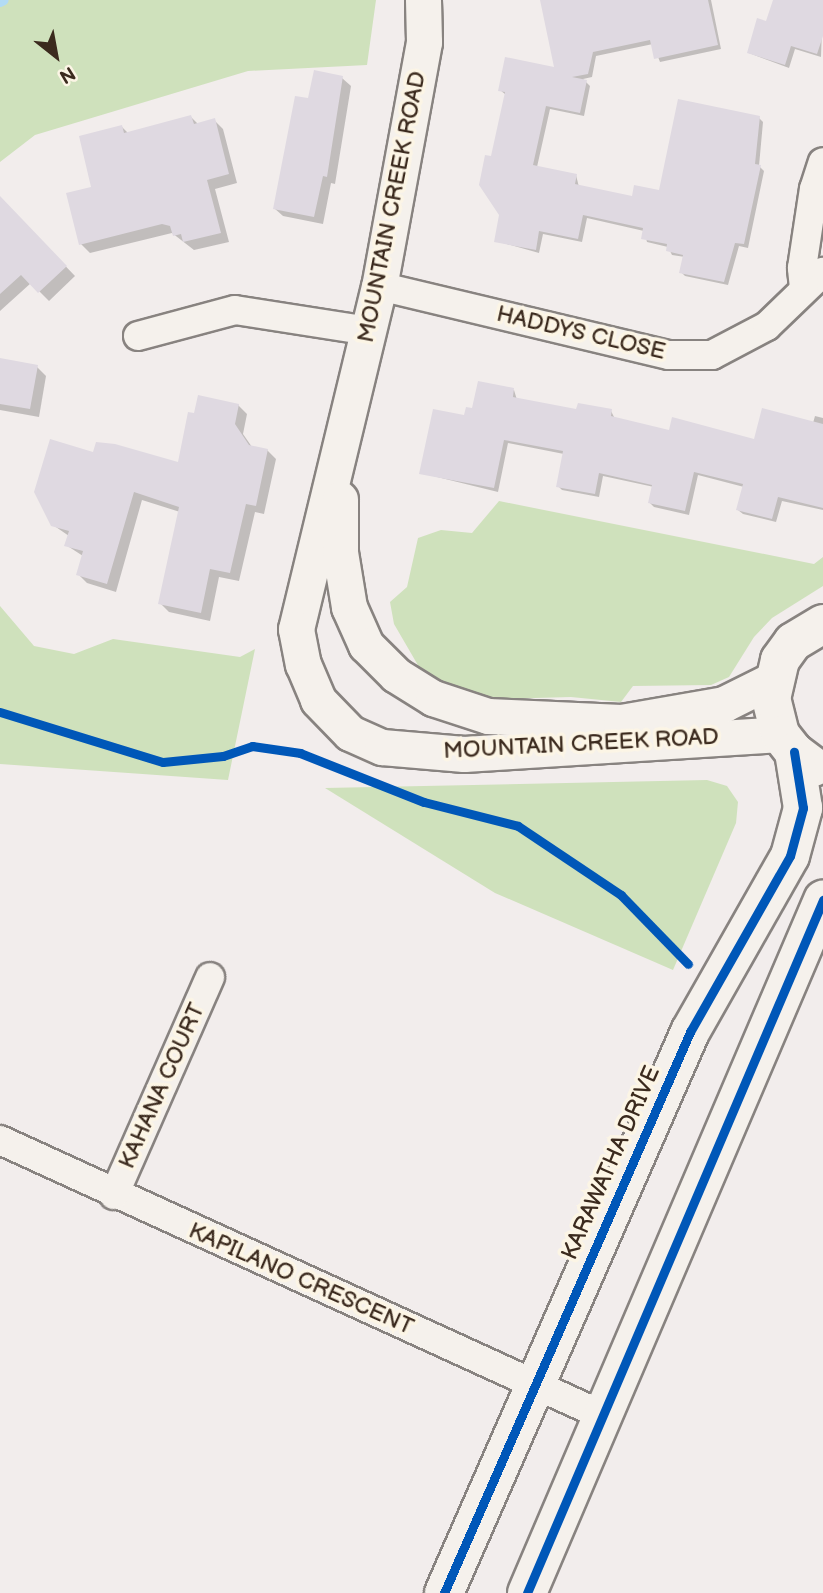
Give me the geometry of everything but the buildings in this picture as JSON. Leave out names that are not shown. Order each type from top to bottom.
[{"type":"main road","points":[[772,680],[793,642],[823,624]]},
{"type":"main road","name":"KARAWATHA DRIVE","points":[[444,1593],[690,1032],[790,856],[803,817],[799,752],[772,708],[772,680]]},
{"type":"main road","points":[[527,1593],[823,900]]},
{"type":"street","name":"MOUNTAIN CREEK ROAD","points":[[423,0],[424,42],[379,286],[341,454],[296,629],[303,664],[318,699],[350,733],[382,747],[464,754],[799,752]]},
{"type":"street","name":"HADDYS CLOSE","points":[[379,286],[669,355],[712,355],[743,342],[767,327],[814,280],[804,254],[814,189],[823,162]]},
{"type":"street","points":[[138,336],[235,310],[369,331]]},
{"type":"street","name":"MOUNTAIN CREEK ROAD","points":[[341,454],[340,552],[349,607],[366,645],[396,675],[433,698],[488,716],[621,722],[724,704],[772,680]]},
{"type":"street","name":"KAHANA COURT","points":[[114,1195],[210,977]]},
{"type":"street","name":"KAPILANO CRESCENT","points":[[0,1140],[114,1195],[604,1416]]},
{"type":"green space","points":[[0,0],[376,0],[367,65],[248,71],[35,135],[0,162]]},
{"type":"green space","points":[[499,501],[814,564],[823,557],[823,586],[772,618],[754,637],[729,677],[711,685],[633,686],[621,702],[571,697],[469,700],[432,682],[419,667],[394,624],[390,602],[407,587],[418,538],[441,530],[472,533]]},
{"type":"green space","points":[[0,606],[34,646],[74,654],[113,639],[240,657],[255,649],[228,780],[0,764]]},
{"type":"green space","points":[[707,780],[727,786],[738,802],[736,823],[673,970],[495,893],[325,788]]},
{"type":"waterway","points":[[0,2],[4,0]]},
{"type":"cycle path","points":[[0,712],[163,762],[223,756],[252,746],[300,753],[424,802],[518,826],[621,895],[688,964]]},
{"type":"cycle path","points":[[444,1593],[690,1032],[790,856],[803,808],[794,752]]},
{"type":"cycle path","points":[[527,1593],[823,900]]}]
